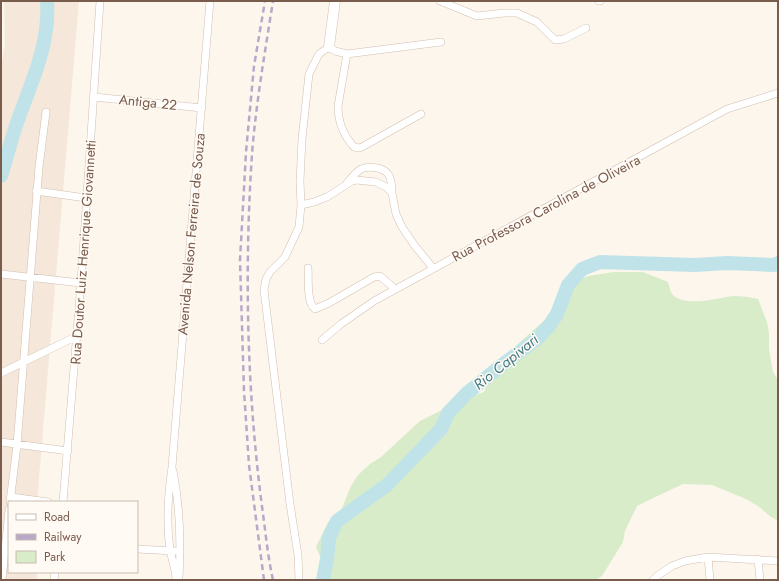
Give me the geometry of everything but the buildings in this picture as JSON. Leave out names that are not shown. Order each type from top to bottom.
[{"type":"street","name":"Rua Doutor Luiz Henrique Giovannetti","points":[[63,501],[81,283],[100,1]]},
{"type":"street","name":"Avenida Nelson Ferreira de Souza","points":[[178,580],[171,550],[168,524],[169,492],[210,1]]},
{"type":"street","points":[[299,580],[298,555],[290,504],[264,290],[268,275],[286,257],[299,227],[301,205],[300,174],[309,74],[319,54],[329,47],[335,1]]},
{"type":"street","points":[[440,1],[477,16],[517,13],[537,22],[555,40],[564,39],[586,28]]},
{"type":"street","points":[[329,47],[335,51],[346,54],[441,42]]},
{"type":"street","points":[[346,54],[338,114],[339,122],[354,147],[359,148],[421,114]]},
{"type":"street","name":"Rua Professora Carolina de Oliveira","points":[[322,340],[341,324],[374,301],[727,109],[778,93]]},
{"type":"street","name":"Antiga 22","points":[[94,97],[202,108]]},
{"type":"street","points":[[29,501],[10,500],[17,445],[36,191],[46,112]]},
{"type":"street","points":[[301,205],[327,197],[347,183],[360,169],[378,168],[388,172],[391,178],[396,214],[402,227],[415,246],[434,268]]},
{"type":"street","points":[[347,183],[356,180],[376,182],[386,187],[392,193]]},
{"type":"street","points":[[36,191],[86,198]]},
{"type":"street","points":[[308,268],[310,302],[312,307],[315,309],[329,303],[374,277],[380,276],[395,290]]},
{"type":"street","points":[[1,274],[81,283]]},
{"type":"street","points":[[1,373],[77,336]]},
{"type":"street","points":[[1,442],[68,451]]},
{"type":"street","name":"Avenida Nelson Ferreira de Souza","points":[[172,467],[178,499],[181,551],[178,580]]},
{"type":"street","points":[[2,580],[8,521]]},
{"type":"street","points":[[138,548],[181,551]]},
{"type":"street","points":[[708,556],[710,580]]},
{"type":"street","points":[[656,579],[672,566],[708,556],[778,561]]},
{"type":"street","points":[[758,559],[760,580]]},
{"type":"shaded area","points":[[4,1],[79,1],[37,501],[8,501],[8,573],[36,573],[38,580],[1,580],[1,67],[5,44]]},
{"type":"green space","points":[[614,272],[643,272],[668,282],[672,294],[685,300],[701,301],[733,296],[758,299],[767,322],[769,349],[773,372],[778,380],[778,521],[746,499],[712,485],[683,484],[637,506],[625,531],[623,542],[602,576],[595,580],[323,580],[326,570],[316,547],[328,522],[340,513],[351,486],[358,475],[370,464],[381,457],[420,421],[464,399],[484,392],[491,377],[503,366],[519,343],[549,316],[570,292],[577,281],[588,276]]},
{"type":"waterway","points":[[1,176],[16,124],[35,74],[43,46],[46,31],[47,1]]},
{"type":"waterway","name":"Rio Capivari","points":[[323,580],[329,538],[337,521],[387,485],[441,429],[448,413],[466,394],[537,339],[549,326],[557,314],[568,285],[582,269],[600,262],[695,265],[727,263],[774,265],[778,263]]},
{"type":"railway","points":[[264,580],[249,465],[244,391],[240,260],[246,152],[254,66],[265,1]]},
{"type":"railway","points":[[273,1],[258,97],[252,154],[248,244],[248,334],[253,425],[268,555],[273,580]]}]
